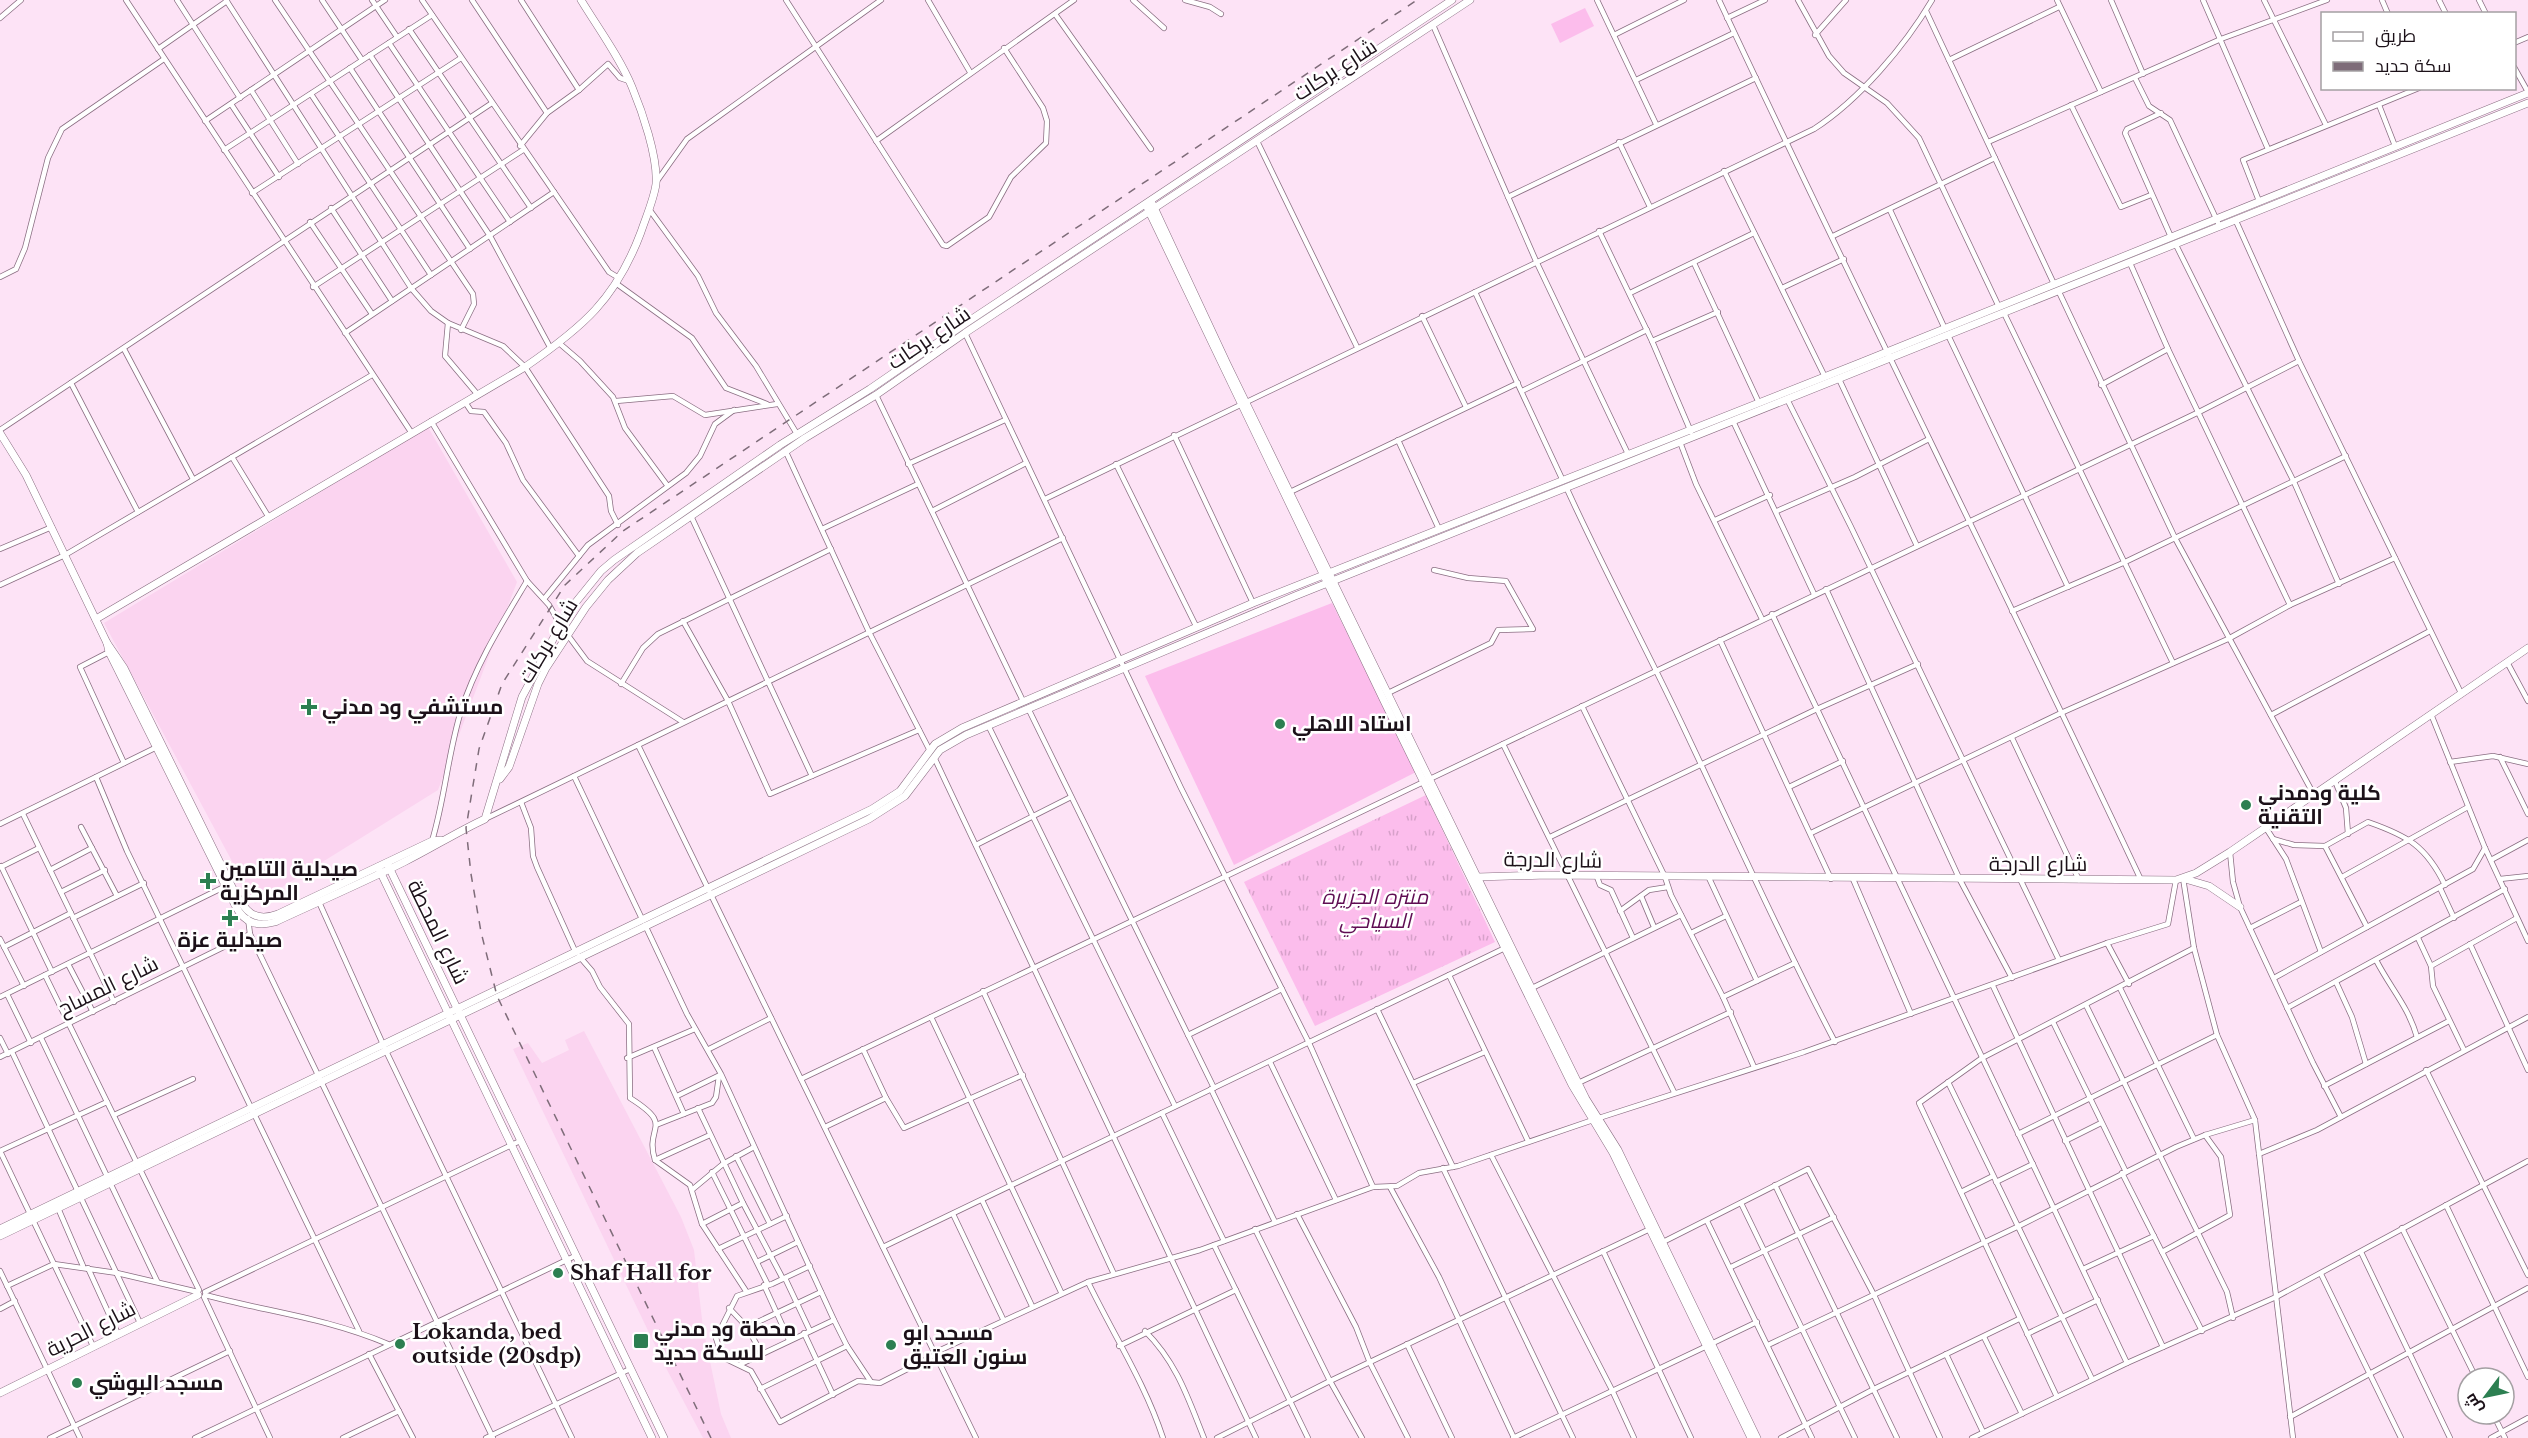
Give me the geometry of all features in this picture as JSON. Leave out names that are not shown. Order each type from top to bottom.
[{"type":"street","points":[[0,18],[21,0]]},
{"type":"street","points":[[126,0],[411,432]]},
{"type":"street","points":[[177,0],[240,98]]},
{"type":"street","points":[[158,50],[227,0],[292,106],[411,288],[431,311],[448,323],[502,346],[525,367],[609,496],[610,511],[618,525]]},
{"type":"street","points":[[275,0],[475,299],[461,330]]},
{"type":"street","points":[[322,0],[362,60]]},
{"type":"street","points":[[372,0],[397,38]]},
{"type":"street","points":[[205,121],[385,0]]},
{"type":"street","points":[[422,0],[609,273],[692,338],[726,388],[767,404]]},
{"type":"street","points":[[472,0],[547,113]]},
{"type":"street","points":[[521,0],[579,90]]},
{"type":"street","points":[[581,0],[629,81],[645,125],[656,184]]},
{"type":"street","points":[[786,0],[943,245],[951,244],[989,217],[1011,177],[1046,143],[1047,122],[1043,108],[1004,48]]},
{"type":"street","points":[[96,619],[525,367],[559,343],[597,310],[619,282],[649,208],[656,184],[687,139],[815,45],[881,0]]},
{"type":"street","points":[[928,0],[970,72]]},
{"type":"street","points":[[876,141],[1074,0]]},
{"type":"street","points":[[1133,0],[1164,28]]},
{"type":"street","points":[[1185,0],[1210,7],[1221,14]]},
{"type":"street","name":"شارع بركات","points":[[497,784],[509,767],[538,684],[586,607],[625,563],[786,452],[876,395],[1452,0]]},
{"type":"street","name":"شارع بركات","points":[[485,819],[522,697],[577,599],[614,560],[797,434],[861,395],[963,325],[1257,141],[1470,0]]},
{"type":"street","points":[[1597,0],[1656,124]]},
{"type":"street","points":[[1614,35],[1684,0]]},
{"type":"street","points":[[1719,0],[1844,259],[1887,356],[1970,521],[2142,880]]},
{"type":"street","points":[[1727,18],[1765,0]]},
{"type":"street","points":[[1798,0],[1815,35],[1844,73],[1864,86],[1906,121],[1919,138],[2173,663]]},
{"type":"street","points":[[1815,35],[1846,0]]},
{"type":"street","points":[[1045,499],[1824,123],[1864,86],[1926,11],[1932,0]]},
{"type":"street","points":[[2057,0],[2101,92]]},
{"type":"street","points":[[2111,0],[2143,74]]},
{"type":"street","points":[[2203,0],[2268,149]]},
{"type":"street","points":[[2264,0],[2326,125]]},
{"type":"street","points":[[1988,142],[2221,39],[2324,0]]},
{"type":"street","points":[[2440,2],[2447,0]]},
{"type":"street","points":[[1949,60],[2060,6]]},
{"type":"street","points":[[1926,11],[2054,284]]},
{"type":"street","points":[[1055,14],[1151,149]]},
{"type":"street","points":[[224,150],[432,15]]},
{"type":"street","points":[[1433,25],[1536,261],[1628,453]]},
{"type":"street","points":[[409,29],[531,208]]},
{"type":"street","points":[[1636,80],[1734,33]]},
{"type":"street","points":[[389,43],[510,222]]},
{"type":"street","points":[[370,55],[490,236],[551,349]]},
{"type":"street","points":[[0,277],[15,269],[25,248],[48,158],[62,129],[164,58]]},
{"type":"street","points":[[252,194],[461,58]]},
{"type":"street","points":[[314,287],[501,165],[522,148],[547,113],[579,90],[609,63],[620,78],[629,81]]},
{"type":"street","points":[[350,68],[470,249]]},
{"type":"street","points":[[932,754],[947,744],[1119,659],[1196,626],[1563,481],[1628,453],[1825,377],[1887,356],[2001,310],[2054,284],[2528,92],[2516,71]]},
{"type":"street","points":[[1508,197],[1756,78]]},
{"type":"street","points":[[2135,78],[2149,106],[2170,120],[2220,227]]},
{"type":"street","points":[[252,90],[298,164]]},
{"type":"street","points":[[2259,201],[2243,160],[2414,90]]},
{"type":"street","points":[[311,94],[430,275]]},
{"type":"street","points":[[492,103],[389,169],[0,431],[26,475],[228,885],[248,918],[250,934],[492,1437]]},
{"type":"street","points":[[2001,310],[2059,292],[2528,103]]},
{"type":"street","points":[[231,104],[279,177]]},
{"type":"street","points":[[2071,105],[2121,207],[2151,195]]},
{"type":"street","points":[[2379,105],[2395,147]]},
{"type":"street","points":[[2161,113],[2127,129],[2125,133],[2171,237]]},
{"type":"street","points":[[1257,141],[1357,347]]},
{"type":"street","points":[[1619,142],[1650,207]]},
{"type":"street","points":[[1833,236],[1995,158]]},
{"type":"street","points":[[1724,171],[1825,377]]},
{"type":"street","points":[[345,333],[554,192]]},
{"type":"street","points":[[1150,207],[1242,402],[1388,693],[1427,780]]},
{"type":"street","points":[[331,208],[392,301]]},
{"type":"street","points":[[649,208],[692,267],[716,313],[756,366],[797,434]]},
{"type":"street","points":[[1890,210],[2068,587]]},
{"type":"street","points":[[2236,221],[2299,361],[2461,693]]},
{"type":"street","points":[[310,222],[372,314]]},
{"type":"street","points":[[1599,231],[1647,330],[1693,437]]},
{"type":"street","points":[[1629,293],[1755,233]]},
{"type":"street","points":[[2176,245],[2294,482],[2339,584]]},
{"type":"street","points":[[1782,288],[1844,259]]},
{"type":"street","points":[[1694,263],[1759,403]]},
{"type":"street","points":[[2130,263],[2168,349],[2245,506],[2290,605]]},
{"type":"street","points":[[1475,291],[1563,481]]},
{"type":"street","points":[[2059,292],[2175,538],[2314,795]]},
{"type":"street","points":[[1652,341],[1718,312]]},
{"type":"street","points":[[1422,316],[1466,407]]},
{"type":"street","points":[[448,323],[445,356],[478,395]]},
{"type":"street","points":[[1522,391],[1647,330]]},
{"type":"street","points":[[965,333],[1119,659],[1309,1043],[1373,1188]]},
{"type":"street","points":[[559,343],[580,361],[616,402],[625,428],[667,485]]},
{"type":"street","points":[[124,349],[194,479]]},
{"type":"street","points":[[2101,385],[2168,349]]},
{"type":"street","points":[[0,1236],[30,1218],[710,889],[883,811],[912,788],[932,754],[952,733],[1567,489],[1839,379],[1887,356]]},
{"type":"street","points":[[801,1079],[2078,470],[2299,361]]},
{"type":"street","points":[[0,585],[65,555],[372,375]]},
{"type":"street","points":[[1839,379],[1881,464],[1917,546]]},
{"type":"street","points":[[71,383],[138,512]]},
{"type":"street","points":[[1290,492],[1518,383]]},
{"type":"street","points":[[616,402],[664,395],[680,399],[698,413],[705,415],[777,404]]},
{"type":"street","points":[[876,395],[1188,1035],[1275,1222]]},
{"type":"street","points":[[1787,399],[1871,567],[2059,960]]},
{"type":"street","points":[[465,402],[471,411],[484,412],[498,428],[523,480],[579,556]]},
{"type":"street","points":[[1242,402],[1290,492],[1326,573]]},
{"type":"street","points":[[544,598],[592,542],[618,525],[667,485],[686,474],[700,456],[715,424],[734,410]]},
{"type":"street","points":[[908,464],[1005,420]]},
{"type":"street","points":[[431,421],[527,581],[544,598],[561,627],[587,661],[683,722]]},
{"type":"street","points":[[1733,421],[1770,495],[1814,594]]},
{"type":"street","points":[[1174,435],[1253,603]]},
{"type":"street","points":[[1777,511],[1881,464],[1929,439]]},
{"type":"street","points":[[1398,440],[1439,529]]},
{"type":"street","points":[[1680,442],[1696,484],[1762,619]]},
{"type":"street","points":[[786,452],[869,632],[976,845],[1256,1438]]},
{"type":"street","points":[[2012,611],[2123,563],[2346,456]]},
{"type":"street","points":[[232,457],[268,516]]},
{"type":"street","points":[[932,511],[1026,463]]},
{"type":"street","points":[[1116,464],[1196,626]]},
{"type":"street","points":[[822,529],[918,484]]},
{"type":"street","points":[[1567,489],[1609,580],[1656,671],[1835,1042]]},
{"type":"street","points":[[1715,520],[1770,495]]},
{"type":"street","points":[[691,516],[812,776]]},
{"type":"street","points":[[0,549],[52,527]]},
{"type":"street","points":[[248,918],[269,924],[319,902],[435,843],[1063,538]]},
{"type":"street","points":[[621,684],[650,640],[683,621],[831,549]]},
{"type":"street","points":[[1811,833],[2061,713],[2228,639],[2290,605],[2395,558]]},
{"type":"street","points":[[1388,693],[1491,643],[1498,630],[1533,629],[1506,582],[1467,578],[1434,570]]},
{"type":"street","points":[[435,843],[456,731],[468,692],[485,654],[527,581]]},
{"type":"street","points":[[1331,582],[1476,878],[1576,1093],[1618,1150],[1663,1242],[1751,1438]]},
{"type":"street","points":[[1826,589],[1960,880],[2012,978]]},
{"type":"street","points":[[1772,614],[2127,1363]]},
{"type":"street","points":[[683,621],[728,701],[770,794],[919,730]]},
{"type":"street","points":[[2271,715],[2430,631]]},
{"type":"street","points":[[1720,640],[1831,879]]},
{"type":"street","name":"شارع الدرجة","points":[[1476,878],[1568,876],[1960,880],[2179,879],[2230,852],[2528,648]]},
{"type":"street","points":[[111,650],[157,747],[178,784]]},
{"type":"street","points":[[111,650],[80,669],[124,763]]},
{"type":"street","points":[[2507,662],[2528,701]]},
{"type":"street","points":[[1550,837],[1817,709],[1917,664]]},
{"type":"street","points":[[1582,706],[1681,915],[1731,1012],[1754,1067]]},
{"type":"street","points":[[2431,714],[2485,848],[2528,941]]},
{"type":"street","points":[[988,725],[1175,1106]]},
{"type":"street","points":[[2012,738],[2079,880]]},
{"type":"street","points":[[1503,744],[1674,1092]]},
{"type":"street","points":[[638,745],[976,1438]]},
{"type":"street","points":[[0,824],[157,747]]},
{"type":"street","points":[[2450,762],[2500,757],[2528,764]]},
{"type":"street","points":[[2500,757],[2528,814]]},
{"type":"street","points":[[1789,787],[1843,761]]},
{"type":"street","points":[[573,776],[695,1029],[709,1049],[834,1320],[847,1346],[871,1382]]},
{"type":"street","points":[[96,777],[109,810],[359,1330]]},
{"type":"street","points":[[2335,781],[2346,808],[2348,834]]},
{"type":"street","points":[[976,845],[1071,797]]},
{"type":"street","points":[[520,802],[531,828],[533,856],[537,867],[577,954],[627,1020],[630,1098],[649,1110],[656,1125],[653,1153],[655,1160],[693,1189],[702,1224],[746,1291]]},
{"type":"street","points":[[2342,877],[2468,807]]},
{"type":"street","points":[[23,814],[114,1002]]},
{"type":"street","points":[[2273,839],[2294,845],[2325,846],[2366,822],[2409,838],[2432,860],[2454,918]]},
{"type":"street","points":[[81,827],[117,896]]},
{"type":"street","points":[[2266,828],[2286,860],[2321,952]]},
{"type":"street","points":[[2491,860],[2528,840]]},
{"type":"street","points":[[2325,846],[2367,927]]},
{"type":"street","points":[[39,848],[1,867],[52,972]]},
{"type":"street","points":[[50,870],[92,848]]},
{"type":"street","points":[[2274,978],[2473,869],[2485,848]]},
{"type":"street","points":[[2230,852],[2233,882],[2240,907],[2324,1086],[2341,1117]]},
{"type":"street","name":"شارع المحطة","points":[[388,866],[520,1141],[571,1258]]},
{"type":"street","points":[[61,892],[105,870]]},
{"type":"street","points":[[248,918],[273,916],[380,870]]},
{"type":"street","name":"شارع المحطة","points":[[380,870],[511,1145],[571,1258]]},
{"type":"street","points":[[2500,879],[2528,876]]},
{"type":"street","points":[[1597,877],[1600,885],[1611,890],[1633,938]]},
{"type":"street","points":[[1709,878],[1757,981]]},
{"type":"street","points":[[1853,879],[1911,1014]]},
{"type":"street","points":[[2179,879],[2209,886],[2240,907]]},
{"type":"street","points":[[810,1266],[784,1279],[737,1296],[717,1332],[716,1345],[722,1357],[741,1364],[751,1371],[780,1422],[858,1381],[880,1383],[1032,1305],[1113,1272],[1214,1245],[1336,1200],[1373,1188],[1403,1184],[1419,1173],[1454,1167],[1674,1092],[1835,1042],[2059,960],[2168,924],[2179,879]]},
{"type":"street","points":[[2179,879],[2217,1035],[2255,1120],[2293,1438]]},
{"type":"street","points":[[4,947],[144,883]]},
{"type":"street","points":[[0,997],[228,885]]},
{"type":"street","points":[[1620,911],[1653,889],[1668,887]]},
{"type":"street","points":[[2287,1008],[2505,889]]},
{"type":"street","points":[[1641,896],[1654,927]]},
{"type":"street","points":[[319,902],[385,1047],[572,1438]]},
{"type":"street","points":[[2250,928],[2301,902]]},
{"type":"street","points":[[1532,987],[1681,915]]},
{"type":"street","points":[[1691,933],[1726,916]]},
{"type":"street","points":[[2431,966],[2517,918]]},
{"type":"street","name":"شارع المساح","points":[[0,1058],[250,934]]},
{"type":"street","points":[[2418,938],[2431,966],[2433,986],[2464,1050]]},
{"type":"street","points":[[0,939],[24,986]]},
{"type":"street","points":[[2107,943],[2129,984]]},
{"type":"street","points":[[2470,944],[2528,1070]]},
{"type":"street","points":[[883,1247],[1508,946]]},
{"type":"street","points":[[1508,946],[1532,987],[1650,1229],[1757,1438]]},
{"type":"street","points":[[2057,1397],[1919,1102],[1982,1058],[2129,984],[2194,948]]},
{"type":"street","points":[[2376,960],[2392,990],[2404,1002],[2417,1037]]},
{"type":"street","points":[[68,963],[93,1012]]},
{"type":"street","points":[[1723,997],[1795,963]]},
{"type":"street","points":[[45,975],[230,1351],[270,1438]]},
{"type":"street","points":[[1449,975],[1528,1141]]},
{"type":"street","points":[[2336,982],[2352,1017],[2366,1064]]},
{"type":"street","points":[[1993,986],[2163,1347]]},
{"type":"street","points":[[2120,988],[2160,1064],[2194,1139]]},
{"type":"street","points":[[1188,1035],[1282,989]]},
{"type":"street","points":[[983,991],[1113,1272]]},
{"type":"street","points":[[7,994],[32,1043]]},
{"type":"street","points":[[2086,1005],[2227,1292],[2233,1318]]},
{"type":"street","points":[[1377,1009],[1454,1167]]},
{"type":"street","points":[[1578,1083],[1731,1012]]},
{"type":"street","points":[[931,1017],[1060,1292]]},
{"type":"street","points":[[2259,1154],[2341,1117],[2528,1017]]},
{"type":"street","points":[[709,1049],[771,1018]]},
{"type":"street","points":[[2324,1086],[2449,1021]]},
{"type":"street","points":[[2053,1022],[2154,1236],[2202,1331]]},
{"type":"street","points":[[627,1058],[695,1029]]},
{"type":"street","points":[[2018,1134],[2217,1035]]},
{"type":"street","points":[[0,1038],[10,1053],[47,1128],[140,1323]]},
{"type":"street","points":[[41,1038],[157,1281]]},
{"type":"street","points":[[654,1047],[684,1114]]},
{"type":"street","points":[[863,1049],[886,1098],[904,1128],[1023,1075]]},
{"type":"street","points":[[1413,1083],[1485,1052]]},
{"type":"street","points":[[1270,1062],[1336,1200]]},
{"type":"street","points":[[2426,1070],[2528,1275]]},
{"type":"street","points":[[656,1125],[714,1101],[720,1075]]},
{"type":"street","points":[[676,1096],[720,1075]]},
{"type":"street","points":[[114,1116],[193,1079]]},
{"type":"street","points":[[1948,1082],[2092,1379]]},
{"type":"street","points":[[825,1127],[886,1098]]},
{"type":"street","points":[[93,1346],[0,1151],[107,1102]]},
{"type":"street","points":[[698,1108],[723,1164],[810,1331]]},
{"type":"street","points":[[1162,1113],[1224,1241]]},
{"type":"street","points":[[1768,1345],[2054,1209],[2158,1155],[2205,1135],[2255,1120]]},
{"type":"street","points":[[2065,1141],[2102,1123]]},
{"type":"street","points":[[655,1160],[710,1135]]},
{"type":"street","points":[[2162,1252],[2228,1216],[2230,1212],[2221,1157],[2205,1135]]},
{"type":"street","points":[[201,1294],[520,1141]]},
{"type":"street","points":[[693,1189],[723,1164],[754,1147]]},
{"type":"street","points":[[1491,1155],[1612,1390],[1634,1438]]},
{"type":"street","points":[[736,1156],[770,1224]]},
{"type":"street","points":[[1972,1438],[2092,1379],[2276,1297],[2528,1162]]},
{"type":"street","points":[[1996,1182],[2033,1164]]},
{"type":"street","points":[[1443,1168],[1573,1438]]},
{"type":"street","points":[[1663,1242],[1809,1169],[1874,1295],[1940,1438]]},
{"type":"street","points":[[712,1172],[757,1262],[789,1340]]},
{"type":"street","points":[[1961,1192],[1993,1176]]},
{"type":"street","points":[[1775,1185],[1897,1438]]},
{"type":"street","points":[[1390,1187],[1421,1242],[1514,1438],[1757,1322]]},
{"type":"street","points":[[0,1229],[58,1208],[78,1195]]},
{"type":"street","points":[[982,1200],[1032,1305]]},
{"type":"street","points":[[702,1224],[743,1203]]},
{"type":"street","points":[[1741,1203],[1855,1438]]},
{"type":"street","points":[[2446,1205],[2493,1308],[2528,1377]]},
{"type":"street","points":[[58,1208],[118,1334]]},
{"type":"street","points":[[953,1214],[1003,1319]]},
{"type":"street","points":[[1297,1214],[1356,1327],[1370,1363],[1408,1438]]},
{"type":"street","points":[[718,1249],[787,1216]]},
{"type":"street","points":[[1731,1268],[1834,1217]]},
{"type":"street","points":[[1707,1221],[1812,1438]]},
{"type":"street","points":[[2402,1228],[2470,1366]]},
{"type":"street","points":[[1255,1229],[1330,1381],[1362,1438]]},
{"type":"street","points":[[1217,1438],[1506,1296],[1650,1229]]},
{"type":"street","points":[[2083,1269],[2154,1236]]},
{"type":"street","points":[[757,1262],[798,1242]]},
{"type":"street","points":[[1214,1245],[1308,1438]]},
{"type":"street","points":[[1603,1251],[1691,1438]]},
{"type":"street","points":[[2361,1252],[2450,1438]]},
{"type":"street","points":[[195,1438],[571,1258]]},
{"type":"street","points":[[571,1258],[664,1438]]},
{"type":"street","points":[[571,1258],[652,1438]]},
{"type":"street","points":[[7,1286],[54,1264],[86,1267],[157,1281],[201,1294],[359,1330],[388,1344]]},
{"type":"street","points":[[0,1271],[80,1438]]},
{"type":"street","points":[[2321,1274],[2401,1438]]},
{"type":"street","points":[[1088,1282],[1119,1346],[1148,1397],[1163,1438]]},
{"type":"street","points":[[2290,1417],[2528,1288]]},
{"type":"street","points":[[1119,1346],[1145,1331],[1236,1290]]},
{"type":"street","points":[[747,1327],[821,1292]]},
{"type":"street","name":"شارع الحرية","points":[[0,1393],[201,1294]]},
{"type":"street","points":[[2027,1334],[2098,1300]]},
{"type":"street","points":[[0,1309],[15,1301]]},
{"type":"street","points":[[729,1308],[747,1327],[762,1354]]},
{"type":"street","points":[[1781,1438],[1874,1389],[2019,1319]]},
{"type":"street","points":[[741,1364],[834,1320]]},
{"type":"street","points":[[1145,1331],[1178,1372],[1204,1438]]},
{"type":"street","points":[[804,1334],[833,1395]]},
{"type":"street","points":[[1984,1337],[2022,1414]]},
{"type":"street","points":[[1407,1344],[1452,1438]]},
{"type":"street","points":[[760,1389],[847,1346]]},
{"type":"street","points":[[50,1438],[230,1351]]},
{"type":"street","points":[[369,1354],[412,1438]]},
{"type":"street","points":[[1946,1354],[1983,1432]]},
{"type":"street","points":[[486,1438],[630,1369]]},
{"type":"street","points":[[343,1438],[399,1411]]},
{"type":"street","points":[[2491,1438],[2528,1418]]},
{"type":"street","points":[[2499,1426],[2505,1438]]},
{"type":"shaded area","name":"مستشفي ود مدني","points":[[428,427],[517,582],[438,790],[255,904],[104,623]]},
{"type":"shaded area","points":[[584,1031],[681,1217],[694,1250],[703,1328],[721,1414],[731,1438],[703,1438],[665,1366],[513,1049],[528,1043],[542,1063],[569,1050],[565,1040]]},
{"type":"green space","points":[[1585,8],[1594,26],[1560,43],[1551,24]]},
{"type":"green space","name":"استاد الاهلي","points":[[1332,603],[1416,772],[1234,865],[1145,676]]},
{"type":"green space","name":"منتزه الجزيرة السياحي","points":[[1426,795],[1495,942],[1315,1026],[1244,882]]},
{"type":"railway","points":[[711,1438],[497,996],[481,932],[466,828],[479,749],[502,684],[565,585],[623,531],[1417,0]]},
{"type":"place","name":"مستشفي ود مدني","points":[[309,707]]},
{"type":"place","name":"استاد الاهلي","points":[[1280,724]]},
{"type":"place","name":"كلية ودمدني التقنية","points":[[2246,805]]},
{"type":"place","name":"صيدلية التامين المركزية","points":[[208,881]]},
{"type":"place","name":"صيدلية عزة","points":[[230,918]]},
{"type":"place","name":"Shaf Hall for","points":[[558,1273]]},
{"type":"place","name":"محطة ود مدني للسكة حديد","points":[[641,1341]]},
{"type":"place","name":"Lokanda, bed outside (20sdp)","points":[[400,1344]]},
{"type":"place","name":"مسجد ابو سنون العتيق","points":[[891,1345]]},
{"type":"place","name":"مسجد البوشي","points":[[77,1383]]}]
